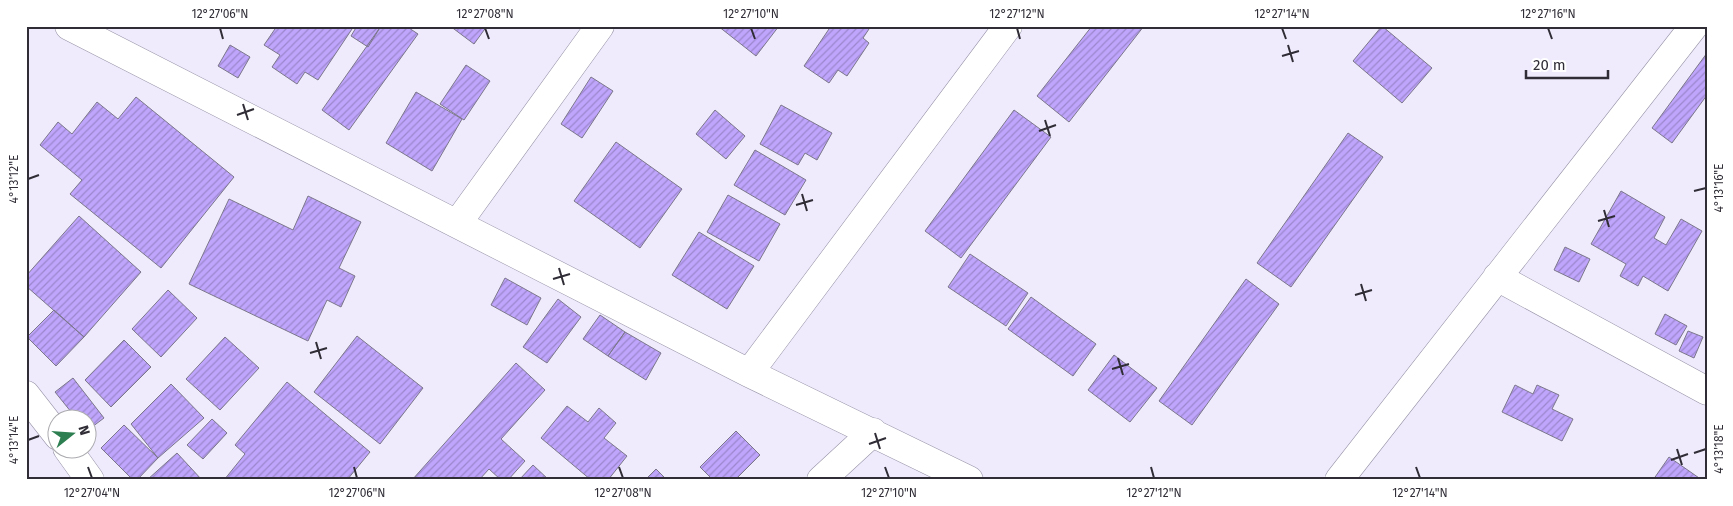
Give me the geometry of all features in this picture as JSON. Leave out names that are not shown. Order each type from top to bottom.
[{"type":"street","points":[[69,26],[749,374],[873,432],[969,480]]},
{"type":"street","points":[[457,224],[600,26]]},
{"type":"street","points":[[749,374],[1008,26]]},
{"type":"street","points":[[1338,480],[1694,26]]},
{"type":"street","points":[[1497,277],[1707,391]]},
{"type":"street","points":[[26,394],[48,423]]},
{"type":"street","points":[[821,480],[873,432]]},
{"type":"street","points":[[74,458],[90,480]]},
{"type":"building","points":[[277,26],[354,26],[318,80],[305,72],[297,84],[272,67],[280,55],[264,45]]},
{"type":"building","points":[[357,26],[381,26],[368,47],[351,36]]},
{"type":"building","points":[[381,26],[406,26],[418,34],[349,130],[322,110]]},
{"type":"building","points":[[450,26],[487,26],[474,44]]},
{"type":"building","points":[[718,26],[779,26],[756,56]]},
{"type":"building","points":[[831,26],[871,26],[863,38],[869,43],[847,76],[838,70],[829,83],[804,66]]},
{"type":"building","points":[[1092,26],[1144,26],[1069,122],[1037,96]]},
{"type":"building","points":[[1382,26],[1432,68],[1402,103],[1353,61]]},
{"type":"building","points":[[230,45],[250,57],[238,78],[218,66]]},
{"type":"building","points":[[1707,53],[1707,95],[1672,143],[1652,128]]},
{"type":"building","points":[[466,65],[490,81],[464,120],[440,104]]},
{"type":"building","points":[[591,77],[613,91],[582,138],[561,124]]},
{"type":"building","points":[[416,92],[462,119],[432,171],[386,143]]},
{"type":"building","points":[[136,97],[234,177],[161,268],[70,194],[82,180],[40,145],[58,122],[72,134],[97,102],[118,119]]},
{"type":"building","points":[[781,105],[832,133],[817,160],[805,153],[798,165],[760,144]]},
{"type":"building","points":[[715,110],[745,136],[726,159],[696,134]]},
{"type":"building","points":[[1014,110],[1051,137],[961,258],[925,231]]},
{"type":"building","points":[[1348,133],[1383,157],[1291,287],[1257,263]]},
{"type":"building","points":[[616,142],[682,189],[640,248],[574,201]]},
{"type":"building","points":[[755,150],[806,180],[785,215],[734,185]]},
{"type":"building","points":[[1621,191],[1665,217],[1654,238],[1666,245],[1681,219],[1702,231],[1668,291],[1643,276],[1638,286],[1620,276],[1626,264],[1591,244]]},
{"type":"building","points":[[728,195],[780,224],[759,261],[707,232]]},
{"type":"building","points":[[308,196],[361,222],[339,268],[355,276],[341,307],[327,300],[308,341],[189,284],[229,199],[293,230]]},
{"type":"building","points":[[79,216],[141,272],[84,337],[26,286],[26,276]]},
{"type":"building","points":[[699,232],[754,266],[727,309],[672,275]]},
{"type":"building","points":[[1565,247],[1590,259],[1579,282],[1554,270]]},
{"type":"building","points":[[970,254],[1028,293],[1006,326],[948,287]]},
{"type":"building","points":[[505,278],[541,298],[527,325],[491,305]]},
{"type":"building","points":[[1246,279],[1279,304],[1192,425],[1159,401]]},
{"type":"building","points":[[168,290],[197,318],[161,357],[132,329]]},
{"type":"building","points":[[1031,297],[1096,344],[1073,376],[1008,329]]},
{"type":"building","points":[[558,299],[581,317],[547,363],[523,347]]},
{"type":"building","points":[[54,310],[84,337],[56,366],[27,337]]},
{"type":"building","points":[[1665,314],[1687,326],[1676,345],[1655,334]]},
{"type":"building","points":[[600,315],[625,332],[608,356],[583,339]]},
{"type":"building","points":[[1688,331],[1703,337],[1694,358],[1679,351]]},
{"type":"building","points":[[625,332],[661,353],[646,380],[608,356]]},
{"type":"building","points":[[357,336],[423,388],[380,444],[314,392]]},
{"type":"building","points":[[225,337],[259,368],[220,410],[186,379]]},
{"type":"building","points":[[124,340],[151,367],[111,407],[85,380]]},
{"type":"building","points":[[1114,355],[1157,388],[1130,422],[1088,390]]},
{"type":"building","points":[[516,363],[545,390],[501,439],[525,461],[508,480],[501,480],[489,469],[479,480],[412,480]]},
{"type":"building","points":[[73,378],[96,408],[68,408],[55,392]]},
{"type":"building","points":[[287,382],[370,452],[347,480],[224,480],[245,454],[235,445]]},
{"type":"building","points":[[171,384],[204,418],[158,458],[131,424]]},
{"type":"building","points":[[1515,385],[1533,394],[1537,385],[1559,395],[1552,409],[1573,419],[1562,441],[1502,412]]},
{"type":"building","points":[[567,406],[588,422],[599,408],[616,423],[604,438],[627,456],[608,480],[591,480],[541,438]]},
{"type":"building","points":[[98,410],[104,418],[98,422]]},
{"type":"building","points":[[212,419],[227,433],[203,459],[187,445]]},
{"type":"building","points":[[124,425],[158,458],[137,480],[133,480],[101,448]]},
{"type":"building","points":[[736,431],[760,455],[735,480],[713,480],[700,467]]},
{"type":"building","points":[[177,453],[202,480],[147,480]]},
{"type":"building","points":[[1669,457],[1702,480],[1653,480]]},
{"type":"building","points":[[533,465],[549,480],[519,480]]},
{"type":"building","points":[[656,469],[667,480],[645,480]]}]
